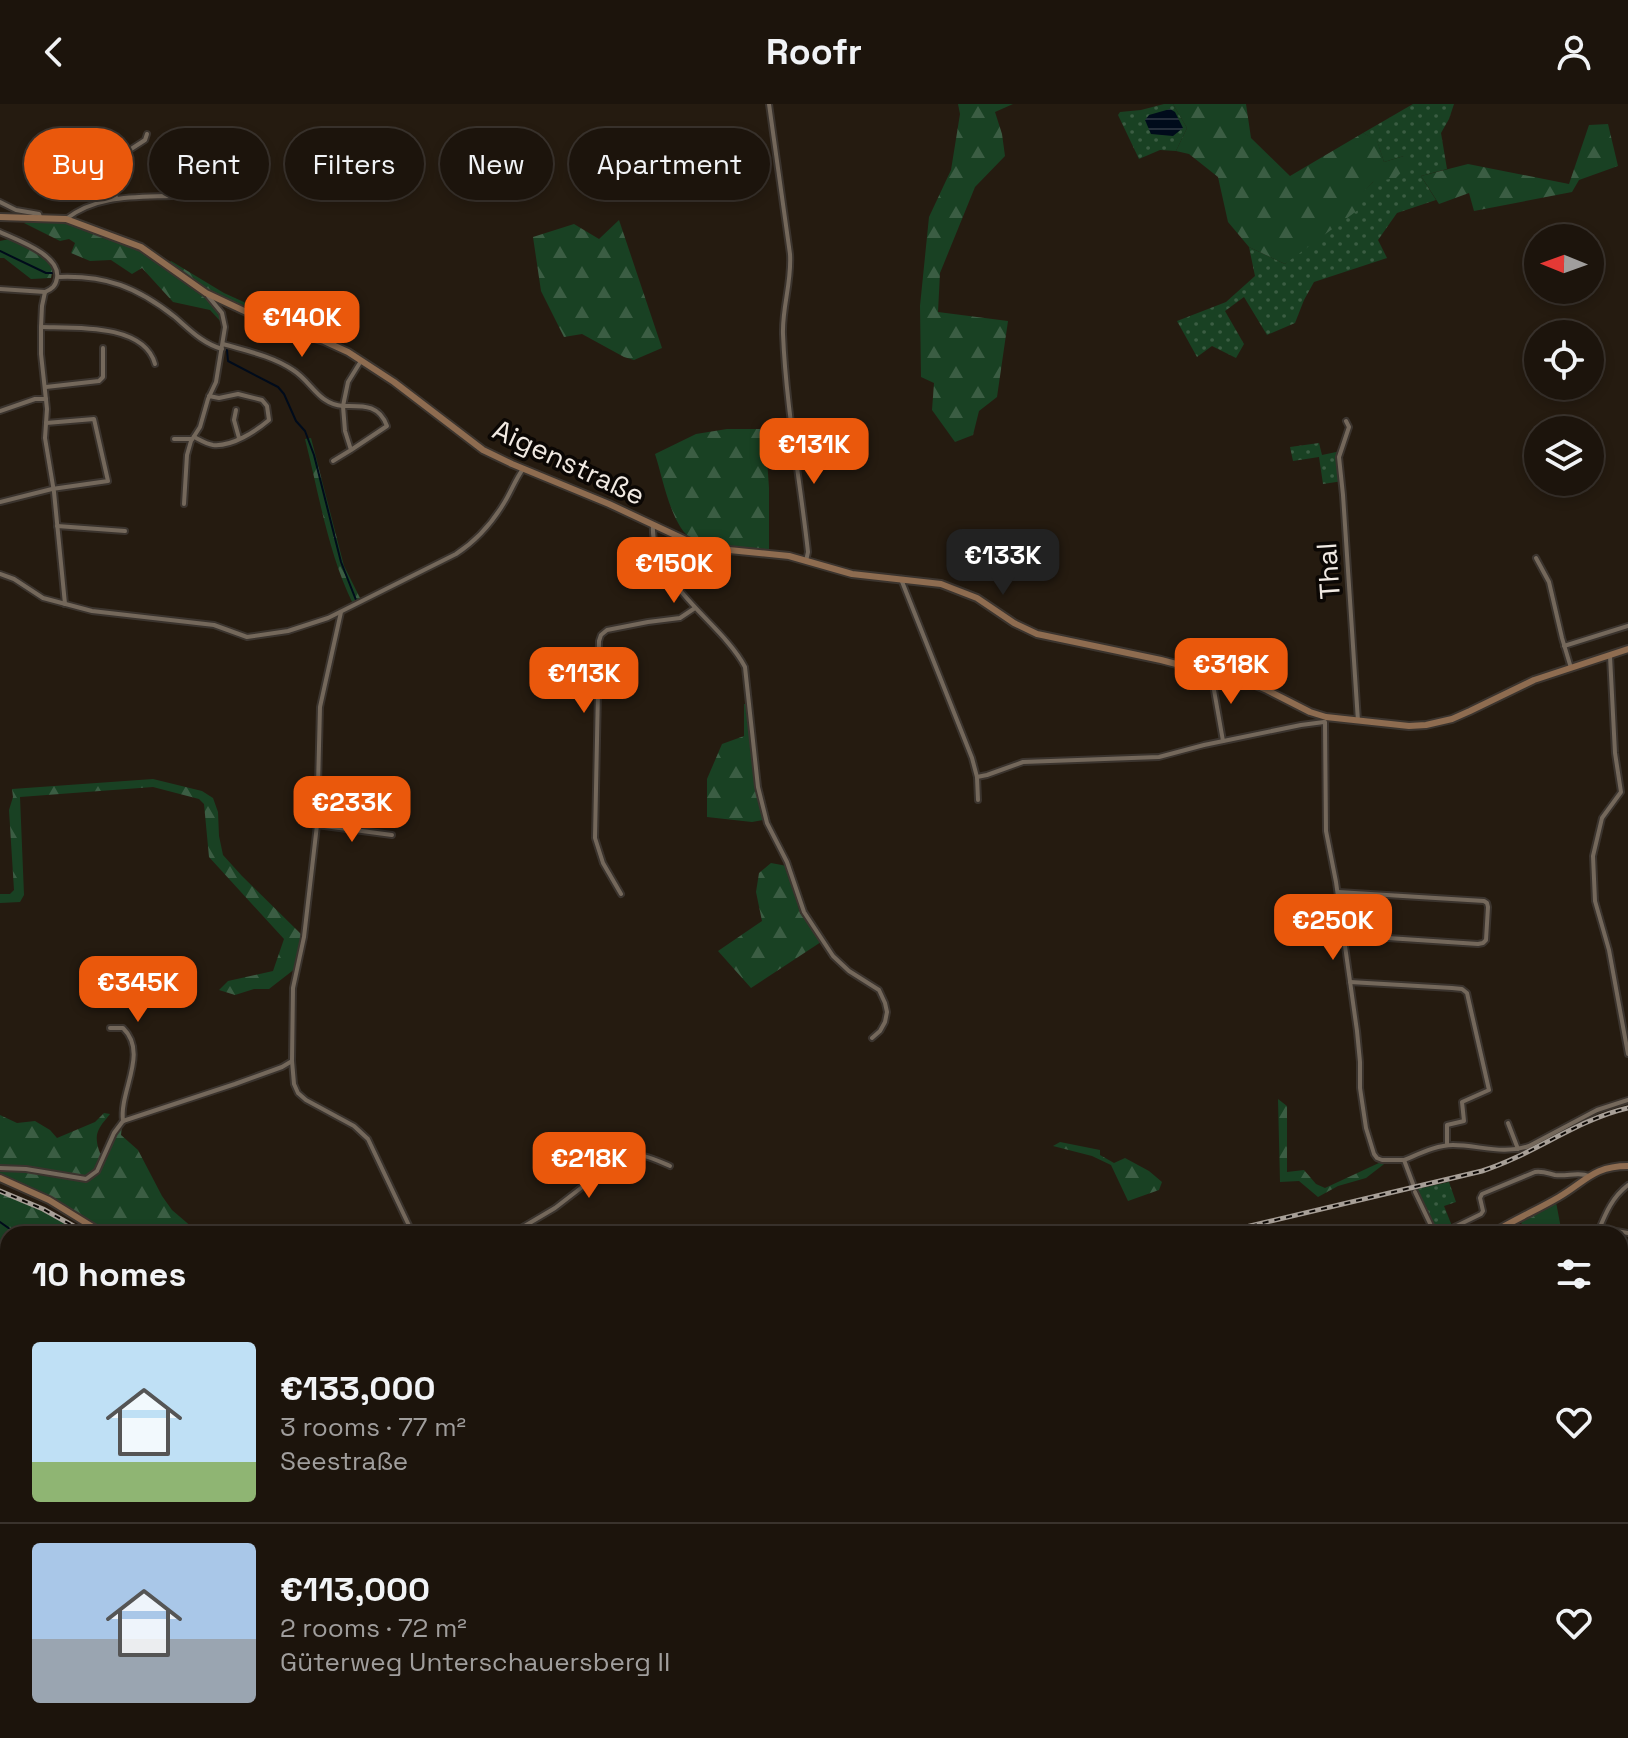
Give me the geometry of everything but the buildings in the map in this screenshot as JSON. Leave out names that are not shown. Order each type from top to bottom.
[{"type":"street","points":[[769,104],[790,254],[783,335],[808,552],[806,561]]},
{"type":"street","points":[[133,148],[145,140],[147,134]]},
{"type":"street","points":[[66,219],[85,206],[108,200]]},
{"type":"street","points":[[0,202],[16,210],[39,214],[40,217]]},
{"type":"street","name":"Aigenstraße","points":[[0,217],[66,219],[141,247],[206,293],[272,324],[348,352],[394,382],[483,450],[690,542],[705,547],[776,554],[852,574],[930,582],[954,588],[988,604],[1014,623],[1037,634],[1211,673],[1267,690],[1325,720],[1409,726],[1439,723],[1534,680],[1628,649]]},
{"type":"street","points":[[0,232],[54,261],[58,277],[52,290],[45,292],[0,289]]},
{"type":"street","points":[[58,277],[93,278],[136,290],[205,342],[273,359],[295,371],[326,402],[370,407],[381,414],[387,423],[384,429],[333,461]]},
{"type":"street","points":[[45,292],[41,327],[46,387],[45,438],[65,604]]},
{"type":"street","points":[[184,504],[187,455],[217,380],[225,327],[222,313],[206,293]]},
{"type":"street","points":[[41,327],[104,330],[126,335],[152,355],[155,364]]},
{"type":"street","points":[[46,387],[99,381],[103,377],[103,348]]},
{"type":"street","points":[[351,450],[345,431],[343,406],[348,382],[361,361]]},
{"type":"street","points":[[174,439],[193,438],[212,445],[228,443],[268,422],[268,410],[262,400],[236,394],[219,398],[209,396]]},
{"type":"street","points":[[0,411],[35,399],[46,399]]},
{"type":"street","points":[[236,410],[234,420],[239,438]]},
{"type":"street","points":[[0,502],[52,489],[108,481],[94,419],[46,423]]},
{"type":"street","name":"Thal","points":[[1346,421],[1349,427],[1339,457],[1339,468],[1358,721]]},
{"type":"street","points":[[0,574],[14,579],[43,598],[103,613],[214,625],[247,637],[288,631],[341,612],[471,545],[502,506],[523,469]]},
{"type":"street","points":[[653,524],[652,532],[666,572],[738,654],[745,667],[758,787],[767,823],[787,862],[804,912],[833,956],[849,971],[879,990],[887,1012],[880,1031],[872,1038]]},
{"type":"street","points":[[57,526],[125,531]]},
{"type":"street","points":[[1536,558],[1549,582],[1571,668]]},
{"type":"street","points":[[901,579],[968,748],[977,777],[978,800]]},
{"type":"street","points":[[621,894],[603,863],[595,838],[599,641],[607,630],[680,618],[695,608]]},
{"type":"street","points":[[341,612],[320,707],[317,825],[304,937],[293,988],[294,1084],[306,1100],[354,1126],[368,1139],[409,1226]]},
{"type":"street","points":[[1564,646],[1628,626]]},
{"type":"street","points":[[1610,655],[1615,753],[1621,792],[1602,818],[1593,856],[1595,901],[1609,950],[1628,1054]]},
{"type":"street","points":[[1211,673],[1223,741]]},
{"type":"street","points":[[977,777],[1023,762],[1159,757],[1325,720],[1326,831],[1350,982],[1360,1088],[1375,1156],[1379,1159],[1404,1160],[1447,1145],[1518,1149],[1607,1106],[1628,1100]]},
{"type":"street","points":[[317,825],[392,835]]},
{"type":"street","points":[[1338,892],[1484,901],[1488,907],[1486,940],[1478,944],[1343,935]]},
{"type":"street","points":[[1350,982],[1462,989],[1467,993],[1489,1088],[1487,1092],[1462,1102],[1464,1121],[1447,1125],[1447,1145]]},
{"type":"street","points":[[110,1028],[123,1028],[130,1035],[134,1054],[122,1111],[123,1121]]},
{"type":"street","points":[[0,1168],[86,1179],[97,1171],[114,1133],[123,1121],[235,1084],[292,1061]]},
{"type":"street","points":[[1508,1123],[1518,1149]]},
{"type":"street","points":[[525,1226],[555,1208],[621,1157],[647,1156],[670,1166]]},
{"type":"street","points":[[1404,1160],[1413,1184]]},
{"type":"street","points":[[1506,1226],[1561,1196],[1589,1176],[1609,1167],[1628,1166]]},
{"type":"street","points":[[1455,1226],[1481,1214],[1482,1194],[1535,1172],[1559,1175],[1584,1173],[1589,1176]]},
{"type":"street","points":[[0,1178],[49,1200],[91,1226]]},
{"type":"street","points":[[1600,1226],[1610,1203],[1628,1185]]},
{"type":"street","points":[[1415,1192],[1432,1226]]},
{"type":"green space","points":[[958,104],[1013,104],[995,112],[1005,156],[975,187],[940,273],[938,312],[1008,321],[997,397],[979,411],[973,435],[955,442],[932,410],[934,383],[921,377],[920,306],[929,217],[951,170],[960,114]]},
{"type":"green space","points":[[1173,104],[1187,128],[1176,151],[1160,150],[1139,159],[1118,115],[1120,112]]},
{"type":"green space","points":[[1173,104],[1246,104],[1251,138],[1290,176],[1363,133],[1377,140],[1384,162],[1404,156],[1408,165],[1396,178],[1373,182],[1358,197],[1362,207],[1285,264],[1249,247],[1228,222],[1218,177],[1189,154],[1176,151],[1187,128]]},
{"type":"green space","points":[[1413,104],[1454,104],[1441,133],[1447,169],[1421,176],[1436,200],[1397,213],[1378,240],[1387,258],[1314,282],[1295,323],[1267,335],[1244,297],[1225,311],[1244,344],[1236,358],[1212,346],[1197,357],[1177,321],[1226,302],[1255,276],[1249,247],[1285,264],[1404,156],[1384,162],[1377,141],[1363,133]]},
{"type":"green space","points":[[1608,124],[1618,166],[1579,180],[1572,192],[1474,211],[1469,193],[1439,204],[1421,176],[1468,164],[1569,184],[1589,125]]},
{"type":"green space","points":[[31,220],[64,222],[127,244],[163,266],[171,261],[224,293],[279,318],[312,328],[310,333],[205,295],[222,323],[210,310],[173,302],[142,268],[132,274],[111,260],[90,261],[71,253],[75,243],[69,239],[60,241],[24,223]]},
{"type":"green space","points":[[619,220],[662,348],[634,360],[582,334],[564,337],[541,291],[533,237],[574,224],[599,239]]},
{"type":"green space","points":[[9,239],[48,258],[53,267],[51,278],[31,279],[0,258],[0,241]]},
{"type":"green space","points":[[727,429],[765,429],[769,549],[700,543],[685,534],[673,513],[655,454],[696,434]]},
{"type":"green space","points":[[311,438],[344,566],[361,600],[353,604],[325,523],[305,439]]},
{"type":"green space","points":[[1319,443],[1322,455],[1341,451],[1343,481],[1323,484],[1319,457],[1293,461],[1290,447]]},
{"type":"green space","points":[[744,704],[748,704],[756,790],[763,820],[752,822],[707,817],[707,779],[722,744],[744,736]]},
{"type":"green space","points":[[153,779],[202,791],[213,798],[218,812],[223,855],[301,934],[296,968],[269,989],[254,989],[235,995],[219,990],[228,981],[273,971],[284,939],[209,857],[204,804],[199,799],[153,787],[20,797],[24,895],[20,902],[0,903],[0,894],[10,894],[14,890],[9,810],[12,789]]},
{"type":"green space","points":[[771,863],[787,866],[800,913],[821,942],[751,988],[718,951],[762,921],[756,892],[759,873]]},
{"type":"green space","points":[[1278,1099],[1287,1106],[1287,1172],[1304,1170],[1316,1184],[1325,1188],[1388,1161],[1366,1178],[1338,1186],[1318,1197],[1299,1181],[1280,1182]]},
{"type":"green space","points":[[104,1113],[110,1114],[98,1132],[100,1153],[105,1155],[122,1126],[121,1135],[138,1150],[162,1196],[172,1210],[191,1226],[95,1226],[52,1199],[0,1175],[0,1115],[17,1123],[35,1121],[57,1138],[95,1122]]},
{"type":"green space","points":[[1060,1142],[1100,1150],[1100,1155],[1114,1163],[1125,1158],[1162,1182],[1159,1190],[1128,1201],[1111,1165],[1092,1156],[1053,1146]]},
{"type":"green space","points":[[1449,1182],[1456,1202],[1444,1206],[1452,1226],[1428,1226],[1413,1190]]},
{"type":"green space","points":[[0,1193],[71,1226],[0,1226]]},
{"type":"green space","points":[[1556,1202],[1560,1226],[1522,1226],[1521,1220]]},
{"type":"water","points":[[1170,109],[1175,112],[1183,128],[1173,136],[1151,134],[1145,120],[1149,115]]},
{"type":"waterway","points":[[0,251],[46,273],[55,273]]},
{"type":"waterway","points":[[63,274],[112,280],[157,302]]},
{"type":"waterway","points":[[227,350],[228,361],[278,387],[296,421],[305,431],[341,562],[356,600]]},
{"type":"waterway","points":[[0,1222],[6,1226]]},
{"type":"railway","points":[[1250,1226],[1482,1171],[1590,1121],[1628,1108]]},
{"type":"railway","points":[[0,1191],[74,1226]]}]
